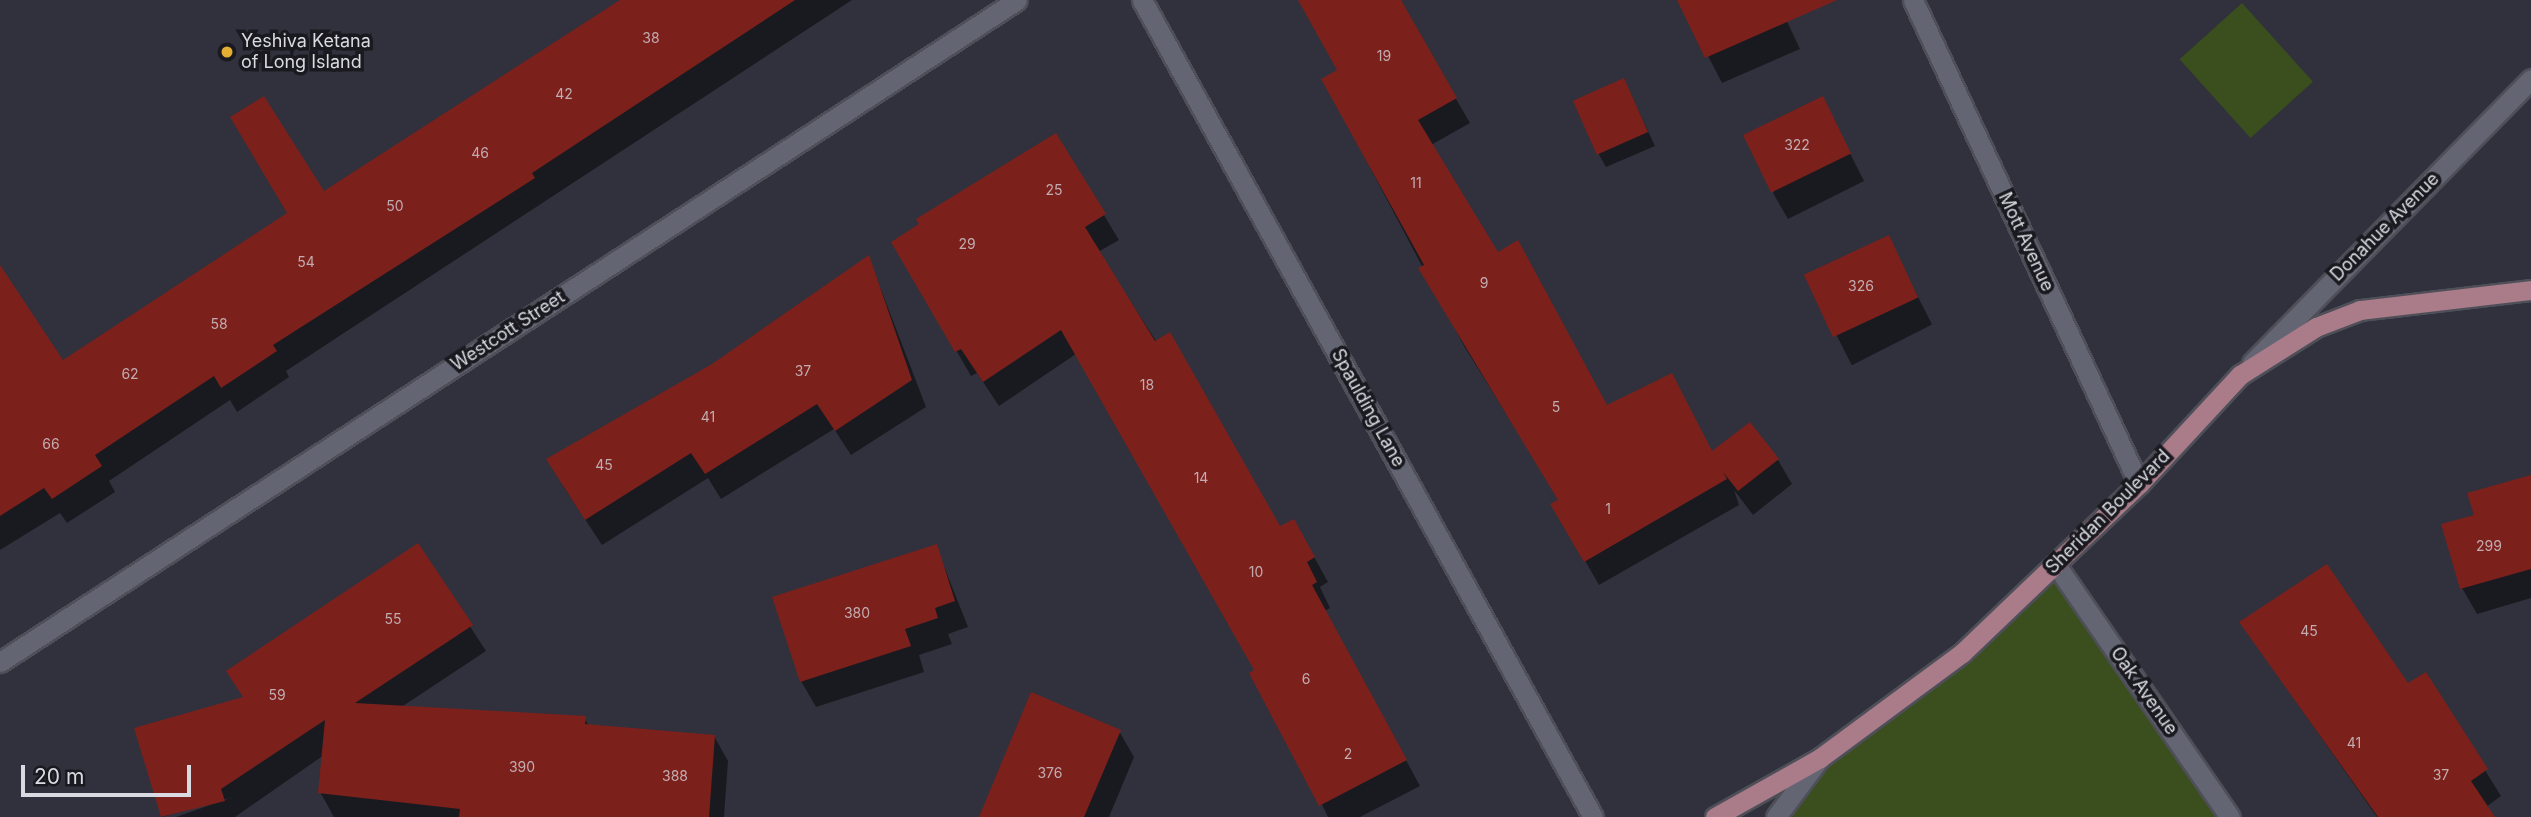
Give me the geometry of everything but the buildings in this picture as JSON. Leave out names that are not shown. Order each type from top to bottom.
[{"type":"main road","name":"Sheridan Boulevard","points":[[1716,817],[1820,758],[1962,653],[2139,484],[2240,375],[2316,327],[2360,310],[2531,290]]},
{"type":"street","name":"Westcott Street","points":[[0,662],[1017,0]]},
{"type":"street","name":"Spaulding Lane","points":[[1142,0],[1593,817]]},
{"type":"street","name":"Mott Avenue","points":[[1913,0],[2139,484]]},
{"type":"street","name":"Donahue Avenue","points":[[2240,375],[2531,79]]},
{"type":"street","name":"Oak Avenue","points":[[2056,565],[2231,817]]},
{"type":"street","points":[[1776,817],[1820,758]]},
{"type":"green space","points":[[2242,3],[2313,82],[2251,138],[2180,59]]},
{"type":"green space","points":[[2056,565],[2236,817],[1775,817],[1820,758]]},
{"type":"place","name":"Yeshiva Ketana of Long Island","points":[[227,52]]}]
